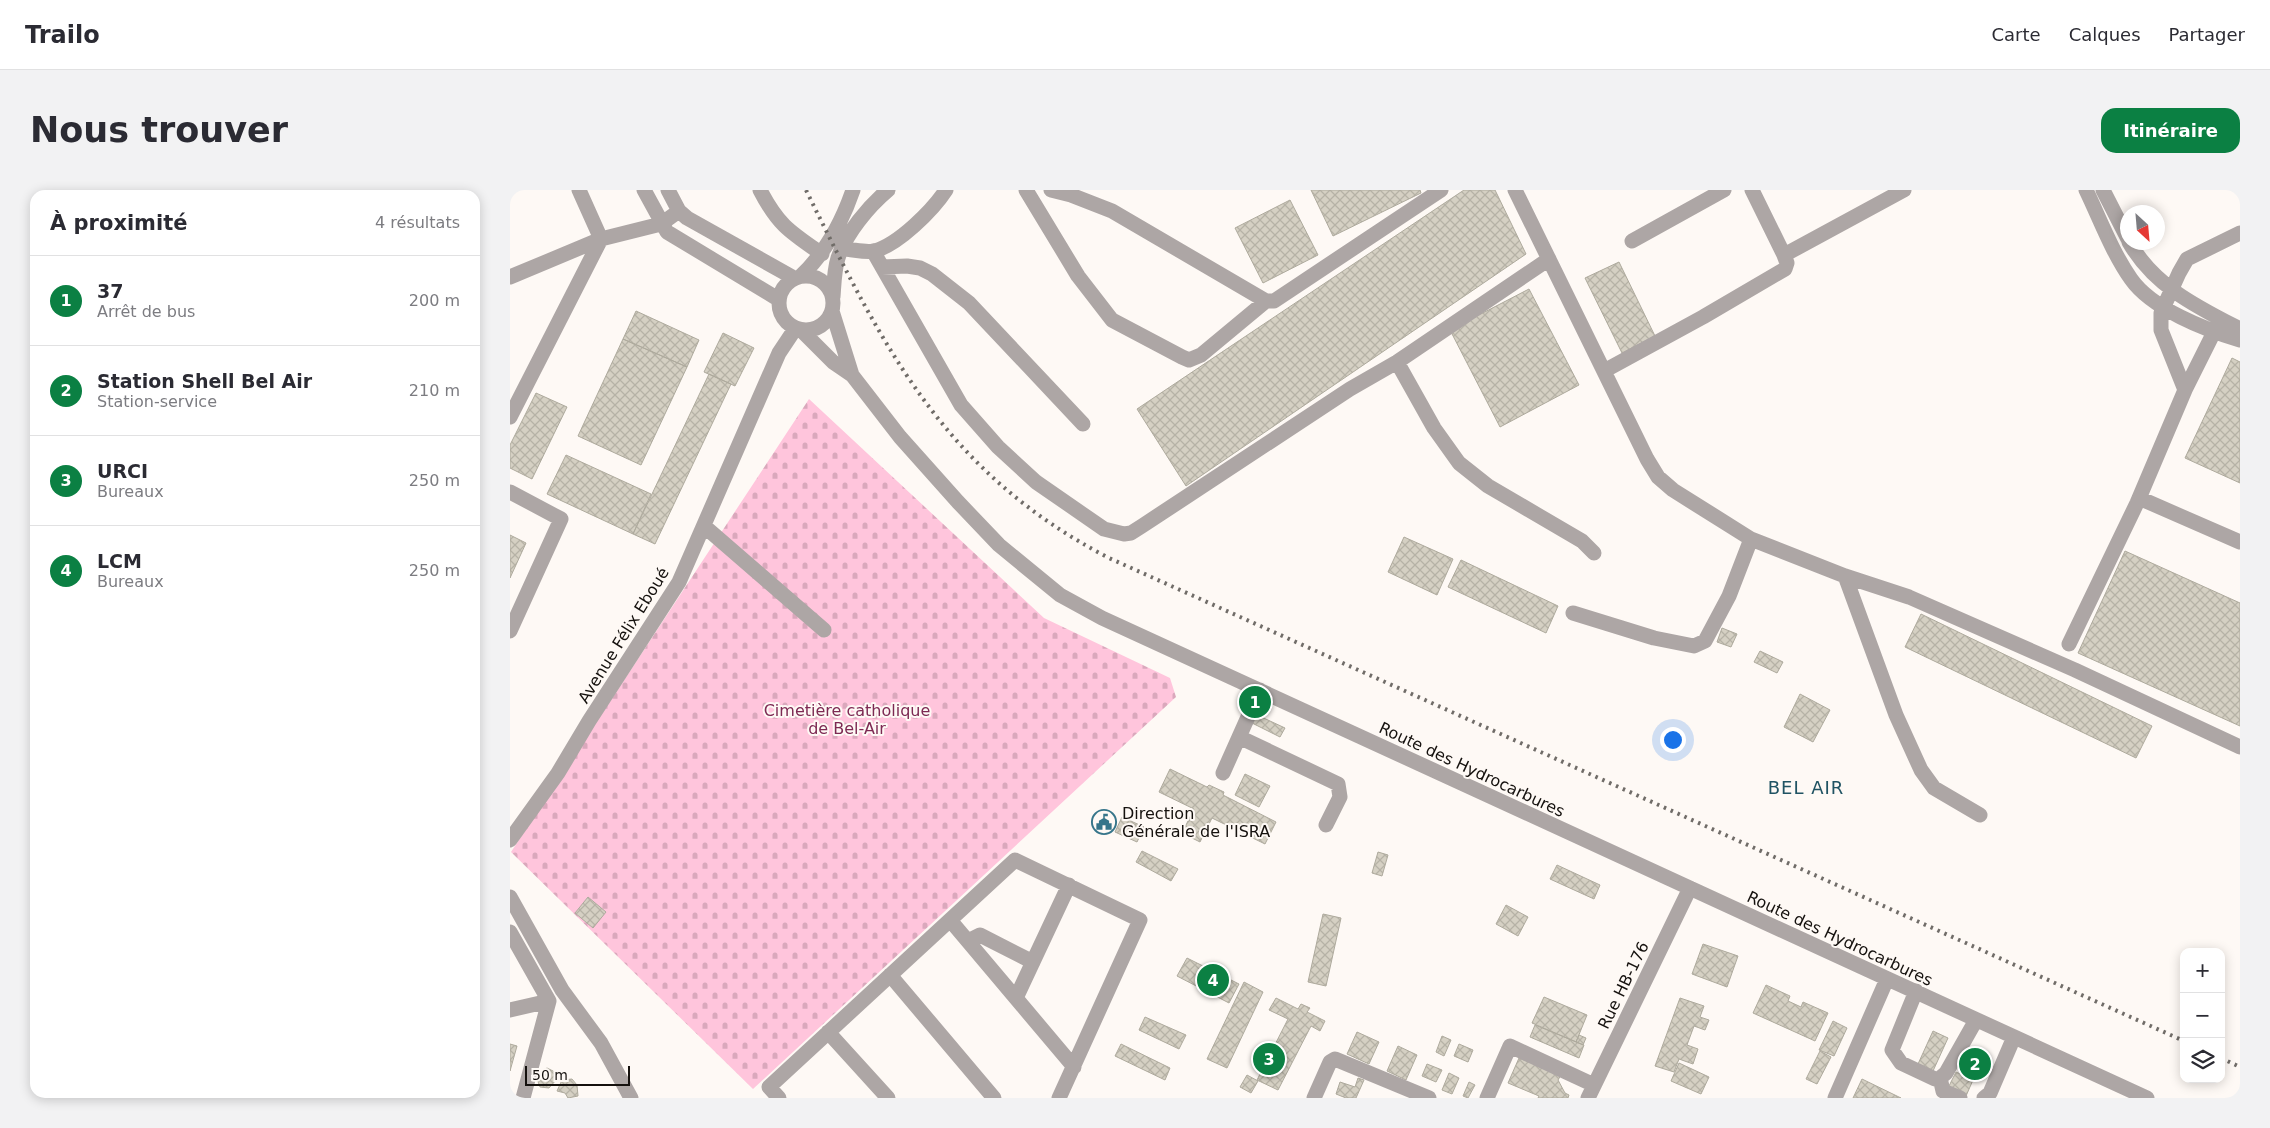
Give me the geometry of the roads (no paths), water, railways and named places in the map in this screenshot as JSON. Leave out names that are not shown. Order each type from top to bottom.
[{"type":"street","points":[[578,190],[601,239]]},
{"type":"street","points":[[644,190],[667,232],[778,299]]},
{"type":"street","points":[[668,190],[679,211],[687,218],[798,277],[810,276],[824,283],[832,304]]},
{"type":"street","points":[[760,190],[770,209],[784,228],[822,254]]},
{"type":"street","points":[[854,190],[845,213],[822,254],[781,290],[778,299],[781,317],[798,330],[809,331],[824,324],[832,304],[835,268],[842,249],[867,211],[888,190]]},
{"type":"street","points":[[842,249],[873,251],[914,226],[946,190]]},
{"type":"street","points":[[1026,190],[1078,276],[1112,320],[1182,357],[1190,360],[1200,355],[1266,301]]},
{"type":"street","points":[[1051,190],[1071,195],[1112,211],[1266,301],[1274,301],[1281,298],[1440,190]]},
{"type":"street","points":[[1515,190],[1646,459],[1658,477],[1672,490],[1751,539],[1844,576],[1909,597],[1995,634],[2240,747]]},
{"type":"street","points":[[1632,241],[1724,190]]},
{"type":"street","points":[[1604,371],[1703,317],[1784,269],[1787,263],[1752,190]]},
{"type":"street","points":[[1784,256],[1904,190]]},
{"type":"street","points":[[2086,190],[2117,254],[2139,289],[2163,307],[2214,332],[2240,340]]},
{"type":"street","points":[[2103,190],[2120,223]]},
{"type":"street","points":[[510,277],[601,239],[661,224],[679,211]]},
{"type":"street","points":[[2185,390],[2161,330],[2160,319],[2163,307],[2178,273],[2188,259],[2240,233]]},
{"type":"street","points":[[510,417],[601,239]]},
{"type":"street","points":[[2135,250],[2153,275],[2171,290],[2201,310],[2240,329]]},
{"type":"street","points":[[873,251],[961,405],[967,412],[998,447],[1036,482],[1104,529],[1118,533],[1131,533],[1350,389],[1397,362],[1549,259]]},
{"type":"street","points":[[882,267],[908,266],[920,268],[932,274],[969,303],[1083,424]]},
{"type":"street","name":"Route des Hydrocarbures","points":[[832,304],[852,376]]},
{"type":"street","name":"Route des Hydrocarbures","points":[[798,330],[833,362],[852,376],[900,437],[999,545],[1060,595],[1102,618],[2147,1098]]},
{"type":"street","name":"Avenue Félix Eboué","points":[[510,840],[558,773],[589,721],[676,587],[779,353],[798,330]]},
{"type":"street","points":[[2069,644],[2139,498],[2185,390],[2214,332]]},
{"type":"street","points":[[1397,362],[1434,428],[1459,463],[1488,486],[1582,541],[1594,553]]},
{"type":"street","points":[[510,492],[561,519],[510,631]]},
{"type":"street","points":[[2139,498],[2240,542]]},
{"type":"street","points":[[704,526],[824,630]]},
{"type":"street","points":[[1573,613],[1654,638],[1694,646],[1705,641],[1729,596],[1751,539]]},
{"type":"street","points":[[1844,576],[1896,715],[1922,770],[1934,788],[1980,814]]},
{"type":"street","points":[[1223,772],[1260,690]]},
{"type":"street","points":[[1239,737],[1338,784],[1340,797],[1326,825]]},
{"type":"street","points":[[779,1098],[769,1087],[1015,860],[1140,920],[1059,1098]]},
{"type":"street","points":[[1016,998],[1069,886]]},
{"type":"street","name":"Rue HB-176","points":[[1591,1092],[1690,888]]},
{"type":"street","points":[[510,896],[562,990],[601,1043],[631,1098]]},
{"type":"street","points":[[950,920],[1074,1067]]},
{"type":"street","points":[[510,932],[549,1001],[523,1098]]},
{"type":"street","points":[[968,941],[980,935],[1034,962]]},
{"type":"street","points":[[890,976],[987,1095]]},
{"type":"street","points":[[1835,1098],[1887,978]]},
{"type":"street","points":[[1916,992],[1892,1050],[1901,1063],[1935,1078],[1940,1078],[1946,1073],[1976,1020]]},
{"type":"street","points":[[510,1010],[549,1001]]},
{"type":"street","points":[[828,1032],[888,1098]]},
{"type":"street","points":[[1984,1098],[1990,1093],[2014,1037]]},
{"type":"street","points":[[1487,1098],[1510,1046],[1591,1092]]},
{"type":"street","points":[[1314,1098],[1330,1062],[1335,1059],[1406,1094],[1429,1098]]},
{"type":"street","points":[[1940,1078],[1943,1091],[1960,1098]]},
{"type":"railway","points":[[806,190],[863,303],[893,354],[925,402],[962,446],[1003,487],[1052,524],[1109,558],[2180,1039]]},
{"type":"railway","points":[[2225,1060],[2240,1067]]},
{"type":"place","name":"37","points":[[1255,702]]},
{"type":"place","name":"Direction Générale de l'ISRA","points":[[1104,822]]},
{"type":"place","name":"LCM","points":[[1213,980]]},
{"type":"place","name":"URCI","points":[[1269,1059]]},
{"type":"place","name":"Station Shell Bel Air","points":[[1975,1064]]},
{"type":"district","name":"BEL AIR","points":[[1806,788]]},
{"type":"park label","name":"Cimetière catholique de Bel-Air","points":[[847,719]]}]
